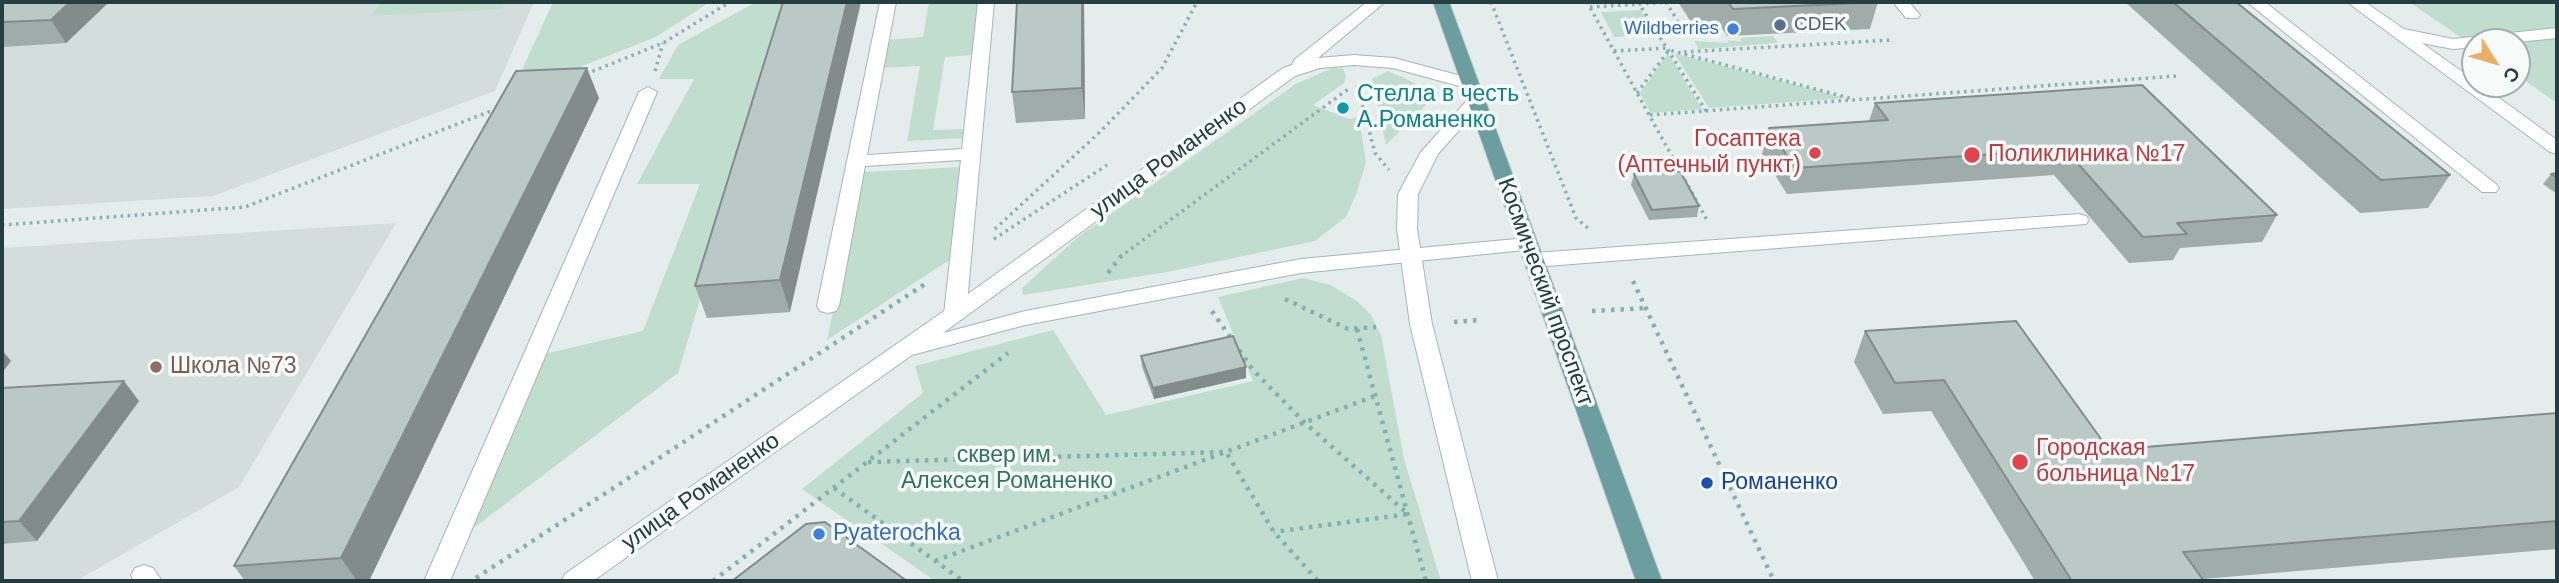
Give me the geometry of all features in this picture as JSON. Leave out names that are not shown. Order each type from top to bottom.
[{"type":"main road","points":[[828,306],[888,2]]},
{"type":"main road","points":[[956,314],[986,2]]},
{"type":"main road","points":[[1289,72],[1377,2]]},
{"type":"main road","name":"Космический проспект","points":[[1441,2],[1649,581]]},
{"type":"main road","points":[[1901,2],[1912,15]]},
{"type":"main road","points":[[2255,2],[2488,188]]},
{"type":"main road","points":[[2355,2],[2557,148]]},
{"type":"main road","points":[[2398,33],[2461,43]]},
{"type":"main road","points":[[2531,36],[2557,33]]},
{"type":"main road","name":"улица Романенко","points":[[574,581],[956,314],[1289,72],[1318,63],[1354,60],[1394,63],[1473,92]]},
{"type":"main road","points":[[437,581],[648,92]]},
{"type":"main road","points":[[1473,92],[1430,152],[1408,194],[1406,229],[1421,324],[1485,581]]},
{"type":"main road","points":[[857,161],[971,154]]},
{"type":"main road","name":"улица Романенко","points":[[896,354],[1060,311],[1301,266],[1411,256],[1530,252],[1620,253],[2079,220]]},
{"type":"path","points":[[577,78],[663,43],[730,2]]},
{"type":"path","points":[[472,581],[962,260],[1101,131],[1162,68],[1197,2]]},
{"type":"path","points":[[1491,2],[1576,218],[1620,253],[1774,581]]},
{"type":"path","points":[[1666,2],[1688,38]]},
{"type":"path","points":[[1672,2],[1588,4],[1722,246]]},
{"type":"path","points":[[1639,3],[1706,111]]},
{"type":"path","points":[[1680,53],[1892,40]]},
{"type":"path","points":[[1637,93],[1669,49]]},
{"type":"path","points":[[1614,51],[1669,49],[1857,100]]},
{"type":"path","points":[[1354,60],[1357,83],[1375,153],[1408,194]]},
{"type":"path","points":[[1650,115],[2176,76]]},
{"type":"path","points":[[2,225],[245,208],[502,107]]},
{"type":"path","points":[[1281,297],[1348,329],[1376,327]]},
{"type":"path","points":[[1207,305],[1253,370],[1305,423],[1408,514]]},
{"type":"path","points":[[1592,312],[1646,308]]},
{"type":"path","points":[[1451,323],[1481,320]]},
{"type":"path","points":[[1357,329],[1426,581]]},
{"type":"path","points":[[935,561],[1375,396]]},
{"type":"path","points":[[867,462],[1226,452]]},
{"type":"path","points":[[1226,452],[1273,532],[1318,581]]},
{"type":"path","points":[[834,488],[963,581]]},
{"type":"path","points":[[1273,532],[1408,514]]},
{"type":"shaded area","points":[[2,2],[534,2],[495,91],[213,196],[2,209]]},
{"type":"shaded area","name":"Школа №73","points":[[396,223],[239,487],[76,581],[2,581],[2,248]]},
{"type":"green space","points":[[381,2],[506,2],[502,9],[370,16]]},
{"type":"green space","points":[[553,2],[710,2],[656,37],[511,94]]},
{"type":"green space","points":[[756,2],[789,2],[678,373],[471,530],[544,354],[643,331],[700,184],[637,184],[694,79],[659,79],[678,45]]},
{"type":"green space","points":[[929,2],[981,2],[975,55],[945,57],[933,130],[966,129],[965,138],[907,141],[920,66],[880,68],[885,40],[923,37]]},
{"type":"green space","points":[[2409,2],[2557,2],[2557,103],[2531,85],[2531,28],[2461,28],[2461,37]]},
{"type":"green space","points":[[1641,10],[1655,35],[1614,37],[1601,12]]},
{"type":"green space","points":[[1773,36],[1778,43],[1699,49],[1694,41],[1729,43],[1728,40],[1742,42],[1740,38]]},
{"type":"green space","points":[[1668,53],[1702,109],[1651,113],[1640,93]]},
{"type":"green space","points":[[1674,53],[1846,98],[1709,108]]},
{"type":"green space","points":[[1332,68],[1343,68],[1346,76],[1344,83],[1313,105],[1349,119],[1359,117],[1366,162],[1346,217],[1315,241],[1167,272],[1023,295],[1022,288],[1078,237],[1296,84]]},
{"type":"green space","points":[[1388,71],[1415,83],[1423,92],[1427,104],[1386,145],[1372,79]]},
{"type":"green space","points":[[963,167],[954,257],[827,340],[862,172]]},
{"type":"green space","name":"сквер им. Алексея Романенко","points":[[1303,278],[1331,285],[1358,302],[1371,315],[1381,335],[1404,459],[1441,581],[935,581],[802,489],[923,393],[915,366],[1053,330],[1106,415],[1253,381],[1218,297]]},
{"type":"building","points":[[2,2],[70,2],[51,20],[2,22]]},
{"type":"building","points":[[783,2],[847,2],[780,280],[695,286]]},
{"type":"building","points":[[1017,2],[1082,2],[1082,88],[1012,92]]},
{"type":"building","points":[[1728,2],[1878,2],[1733,9]]},
{"type":"building","points":[[2173,2],[2236,2],[2450,175],[2381,180]]},
{"type":"building","points":[[587,68],[341,558],[234,566],[516,71]]},
{"type":"building","points":[[2142,85],[2277,215],[2177,223],[2187,234],[2143,237],[2065,149],[1795,168],[1769,128],[1888,120],[1875,103]]},
{"type":"building","points":[[1680,171],[1699,206],[1652,210],[1634,174]]},
{"type":"building","points":[[2016,321],[2109,450],[2557,413],[2557,521],[2183,552],[2204,581],[2072,581],[1944,380],[1895,383],[1865,331]]},
{"type":"building","points":[[1233,336],[1246,367],[1153,388],[1141,356]]},
{"type":"building","points":[[124,381],[19,521],[2,522],[2,388]]},
{"type":"building","points":[[825,522],[907,581],[732,581],[806,524]]},
{"type":"place","name":"CDEK","points":[[1780,25]]},
{"type":"place","name":"Wildberries","points":[[1733,29]]},
{"type":"place","name":"Стелла в честь А.Романенко","points":[[1343,108]]},
{"type":"place","name":"Госаптека (Аптечный пункт)","points":[[1815,153]]},
{"type":"place","name":"Поликлиника №17","points":[[1972,155]]},
{"type":"place","name":"Школа №73","points":[[156,367]]},
{"type":"place","name":"Городская больница №17","points":[[2020,462]]},
{"type":"place","name":"Романенко","points":[[1707,483]]},
{"type":"place","name":"Pyaterochka","points":[[819,534]]}]
